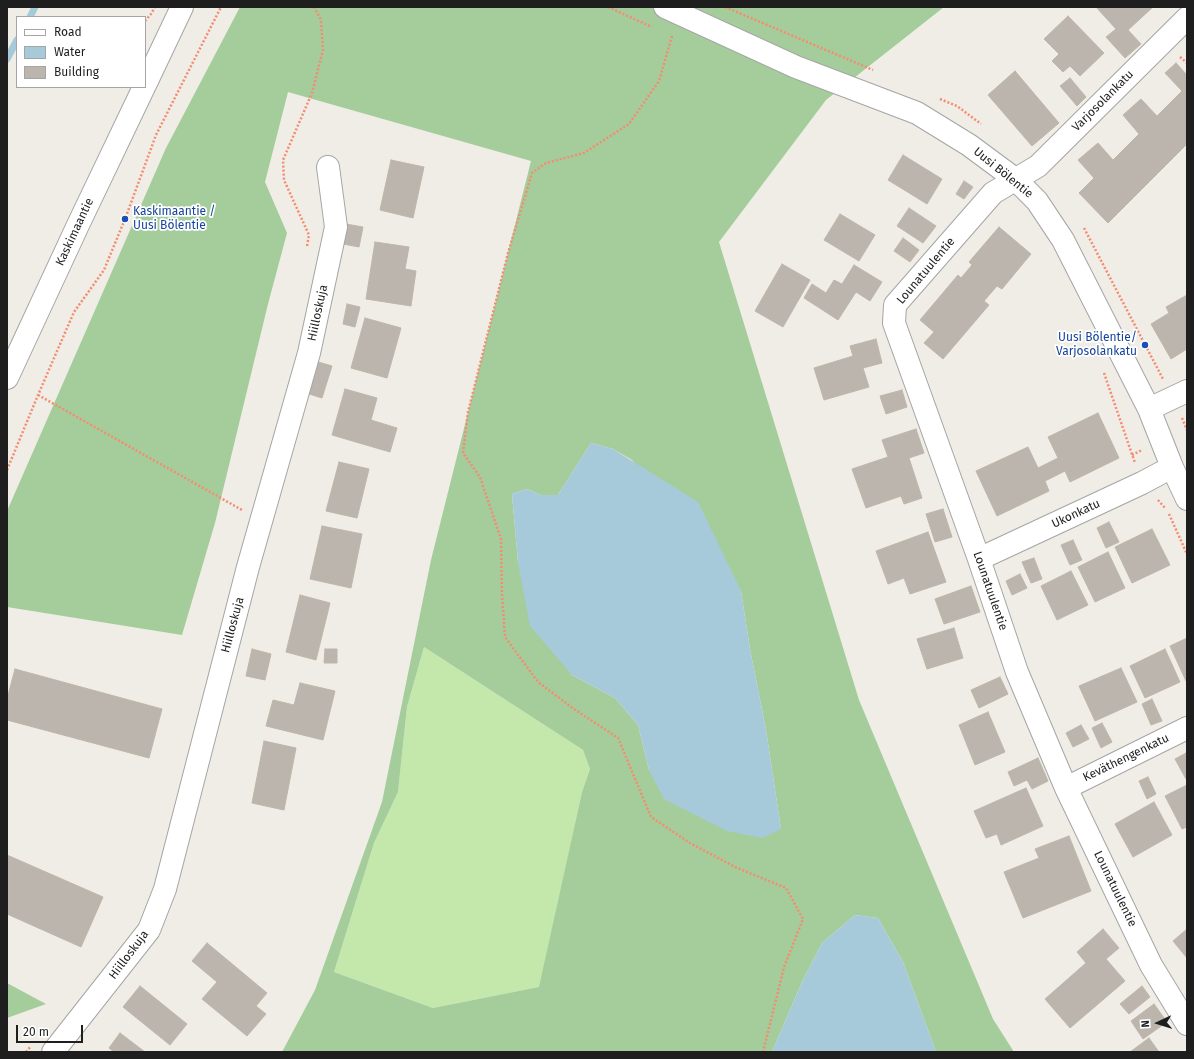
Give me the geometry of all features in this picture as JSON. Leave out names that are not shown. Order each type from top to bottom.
[{"type":"street","name":"Kaskimaantie","points":[[146,82],[182,7]]},
{"type":"street","name":"Uusi Bölentie","points":[[665,7],[796,67],[916,113],[969,146],[1015,179],[1037,201],[1062,240],[1149,409],[1172,467],[1187,499]]},
{"type":"street","name":"Varjosolankatu","points":[[1015,179],[1038,166],[1187,18]]},
{"type":"street","name":"Kaskimaantie","points":[[7,378],[143,88]]},
{"type":"street","name":"Hiilloskuja","points":[[44,1046],[149,930],[165,889],[261,521],[309,353],[336,227],[328,167]]},
{"type":"street","name":"Lounatuulentie","points":[[1015,179],[993,193],[895,305],[894,323],[980,558],[1017,672],[1066,788],[1151,965],[1187,1024]]},
{"type":"street","points":[[1149,409],[1187,391]]},
{"type":"street","name":"Ukonkatu","points":[[980,558],[1142,483],[1172,467]]},
{"type":"street","name":"Keväthengenkatu","points":[[1066,788],[1187,728]]},
{"type":"path","points":[[146,20],[155,7]]},
{"type":"path","points":[[7,470],[74,312],[104,270],[125,219],[156,135],[221,7]]},
{"type":"path","points":[[306,250],[309,235],[284,180],[283,160],[312,93],[323,50],[321,20],[314,7]]},
{"type":"path","points":[[608,7],[654,28]]},
{"type":"path","points":[[666,33],[672,36],[659,81],[629,124],[584,153],[546,163],[532,172],[508,253],[468,412],[463,453],[480,477],[501,539],[502,594],[505,637],[538,682],[574,709],[618,738],[651,817],[690,843],[735,867],[786,888],[803,919],[784,967],[763,1052]]},
{"type":"path","points":[[1102,369],[1142,483],[1167,511],[1187,554]]},
{"type":"path","points":[[38,395],[261,521]]},
{"type":"path","points":[[239,517],[243,502]]},
{"type":"path","points":[[26,1052],[44,1046]]},
{"type":"green space","points":[[240,7],[944,7],[826,100],[719,242],[859,700],[993,1019],[1014,1052],[936,1052],[903,962],[878,918],[855,915],[822,943],[802,982],[772,1052],[282,1052],[315,990],[382,802],[431,560],[531,161],[288,92],[265,182],[287,233],[268,304],[215,523],[182,635],[7,607],[7,511],[166,148]],"holes":[[[591,443],[613,449],[632,460],[741,591],[750,649],[766,730],[781,829],[649,770],[638,725],[615,698],[572,675],[518,562],[512,494],[527,489],[541,495],[558,495]],[[424,647],[583,750],[590,769],[582,792],[539,987],[433,1008],[334,972],[374,843],[398,792],[407,707]]]},
{"type":"green space","points":[[424,647],[583,750],[590,769],[582,792],[540,987],[433,1008],[334,972],[374,843],[398,792],[407,707]]},
{"type":"green space","points":[[7,983],[46,1004],[7,1018]]},
{"type":"water","points":[[591,443],[613,449],[698,502],[741,591],[750,649],[766,730],[781,829],[763,838],[727,831],[664,799],[649,770],[638,725],[615,698],[572,675],[530,626],[518,562],[512,494],[527,489],[541,495],[558,495]]},
{"type":"water","points":[[855,915],[878,918],[903,962],[936,1052],[772,1052],[802,982],[822,943]]},
{"type":"building","points":[[1096,7],[1153,7],[1128,30],[1141,44],[1125,58],[1106,37],[1116,29]]},
{"type":"building","points":[[1068,16],[1104,53],[1080,76],[1070,66],[1063,72],[1052,61],[1059,54],[1044,39]]},
{"type":"building","points":[[1176,63],[1187,75],[1187,144],[1108,223],[1079,193],[1094,178],[1078,160],[1098,143],[1113,160],[1139,134],[1123,115],[1141,99],[1157,116],[1182,91],[1165,73]]},
{"type":"building","points":[[1015,71],[1059,123],[1032,146],[988,95]]},
{"type":"building","points":[[1070,78],[1086,97],[1077,106],[1060,86]]},
{"type":"building","points":[[903,155],[942,179],[927,204],[888,180]]},
{"type":"building","points":[[391,160],[424,167],[413,218],[380,210]]},
{"type":"building","points":[[964,181],[973,187],[964,199],[956,194]]},
{"type":"building","points":[[909,208],[936,226],[923,243],[897,226]]},
{"type":"building","points":[[840,214],[875,235],[859,261],[824,240]]},
{"type":"building","points":[[346,224],[363,227],[359,247],[343,244]]},
{"type":"building","points":[[999,227],[1031,254],[1002,289],[997,286],[984,301],[989,305],[943,359],[924,343],[934,332],[920,320],[958,275],[961,278],[972,265],[969,262]]},
{"type":"building","points":[[903,238],[919,250],[910,262],[894,251]]},
{"type":"building","points":[[375,242],[409,247],[405,269],[416,271],[411,306],[366,299]]},
{"type":"building","points":[[782,264],[810,280],[783,327],[755,311]]},
{"type":"building","points":[[854,265],[882,282],[870,301],[856,292],[838,320],[804,298],[812,284],[826,293],[834,280],[842,284]]},
{"type":"building","points":[[1187,295],[1187,349],[1171,359],[1151,324],[1169,313],[1166,307]]},
{"type":"building","points":[[347,304],[360,307],[355,327],[343,324]]},
{"type":"building","points":[[365,318],[401,328],[387,378],[351,368]]},
{"type":"building","points":[[876,339],[882,363],[863,368],[869,387],[824,400],[814,368],[853,356],[850,346]]},
{"type":"building","points":[[315,361],[332,366],[322,398],[306,393]]},
{"type":"building","points":[[345,389],[377,398],[371,420],[397,428],[390,452],[332,435]]},
{"type":"building","points":[[902,390],[907,407],[886,414],[880,396]]},
{"type":"building","points":[[1098,413],[1119,458],[1070,482],[1065,471],[1045,481],[1049,491],[997,516],[976,471],[1028,447],[1038,468],[1058,458],[1048,437]]},
{"type":"building","points":[[916,429],[924,453],[909,458],[922,498],[904,504],[901,496],[866,508],[852,469],[888,457],[882,440]]},
{"type":"building","points":[[339,462],[369,469],[357,518],[326,511]]},
{"type":"building","points":[[943,509],[952,537],[935,542],[926,514]]},
{"type":"building","points":[[1109,522],[1119,542],[1106,548],[1097,528]]},
{"type":"building","points":[[322,526],[362,534],[351,588],[310,579]]},
{"type":"building","points":[[1152,529],[1170,565],[1132,583],[1115,547]]},
{"type":"building","points":[[928,532],[946,582],[910,594],[904,578],[888,584],[876,551]]},
{"type":"building","points":[[1073,540],[1082,560],[1070,565],[1061,545]]},
{"type":"building","points":[[1108,552],[1125,588],[1095,602],[1078,567]]},
{"type":"building","points":[[1034,558],[1042,579],[1031,583],[1022,562]]},
{"type":"building","points":[[1071,571],[1088,605],[1057,620],[1041,586]]},
{"type":"building","points":[[1020,574],[1027,588],[1012,595],[1006,581]]},
{"type":"building","points":[[971,586],[980,612],[944,624],[935,599]]},
{"type":"building","points":[[300,595],[330,603],[316,660],[286,652]]},
{"type":"building","points":[[954,628],[963,658],[927,669],[917,639]]},
{"type":"building","points":[[1187,638],[1187,680],[1186,681],[1170,646]]},
{"type":"building","points":[[252,649],[271,654],[265,680],[246,676]]},
{"type":"building","points":[[325,649],[337,649],[337,663],[324,663]]},
{"type":"building","points":[[1165,649],[1180,682],[1145,698],[1130,666]]},
{"type":"building","points":[[1121,668],[1137,702],[1095,721],[1079,686]]},
{"type":"building","points":[[15,669],[162,709],[149,758],[7,720],[7,699]]},
{"type":"building","points":[[1000,677],[1008,694],[979,708],[971,690]]},
{"type":"building","points":[[300,683],[335,691],[323,740],[266,726],[273,700],[294,705]]},
{"type":"building","points":[[1152,699],[1162,721],[1151,725],[1142,704]]},
{"type":"building","points":[[988,712],[1005,752],[975,765],[959,725]]},
{"type":"building","points":[[1102,723],[1112,742],[1101,748],[1092,728]]},
{"type":"building","points":[[1081,725],[1089,739],[1073,747],[1066,733]]},
{"type":"building","points":[[264,741],[296,748],[284,810],[252,803]]},
{"type":"building","points":[[1186,753],[1187,779],[1175,759]]},
{"type":"building","points":[[1038,758],[1048,781],[1032,789],[1027,780],[1014,786],[1008,772]]},
{"type":"building","points":[[1148,777],[1156,794],[1147,799],[1139,781]]},
{"type":"building","points":[[1187,785],[1187,827],[1182,829],[1165,796]]},
{"type":"building","points":[[1026,788],[1043,826],[1001,845],[997,834],[986,838],[974,811]]},
{"type":"building","points":[[1154,802],[1172,835],[1133,857],[1115,824]]},
{"type":"building","points":[[1069,836],[1091,891],[1023,918],[1004,872],[1039,858],[1035,849]]},
{"type":"building","points":[[7,855],[103,897],[81,947],[7,914]]},
{"type":"building","points":[[1103,929],[1119,948],[1106,959],[1125,981],[1070,1028],[1045,999],[1086,963],[1077,952]]},
{"type":"building","points":[[1187,929],[1187,958],[1173,941]]},
{"type":"building","points":[[207,943],[267,993],[256,1006],[266,1014],[247,1036],[202,999],[217,982],[192,961]]},
{"type":"building","points":[[140,986],[187,1024],[170,1045],[123,1007]]},
{"type":"building","points":[[1142,986],[1150,997],[1129,1014],[1120,1004]]},
{"type":"building","points":[[1154,1004],[1167,1022],[1143,1039],[1131,1021]]},
{"type":"building","points":[[120,1033],[145,1052],[114,1052],[109,1048]]},
{"type":"building","points":[[1149,1038],[1159,1052],[1130,1052]]},
{"type":"waterway","points":[[30,16],[35,7]]},
{"type":"waterway","points":[[7,59],[16,42]]},
{"type":"place","name":"Kaskimaantie / Uusi Bölentie","points":[[125,219]]},
{"type":"place","name":"Uusi Bölentie/ Varjosolankatu","points":[[1145,345]]}]
